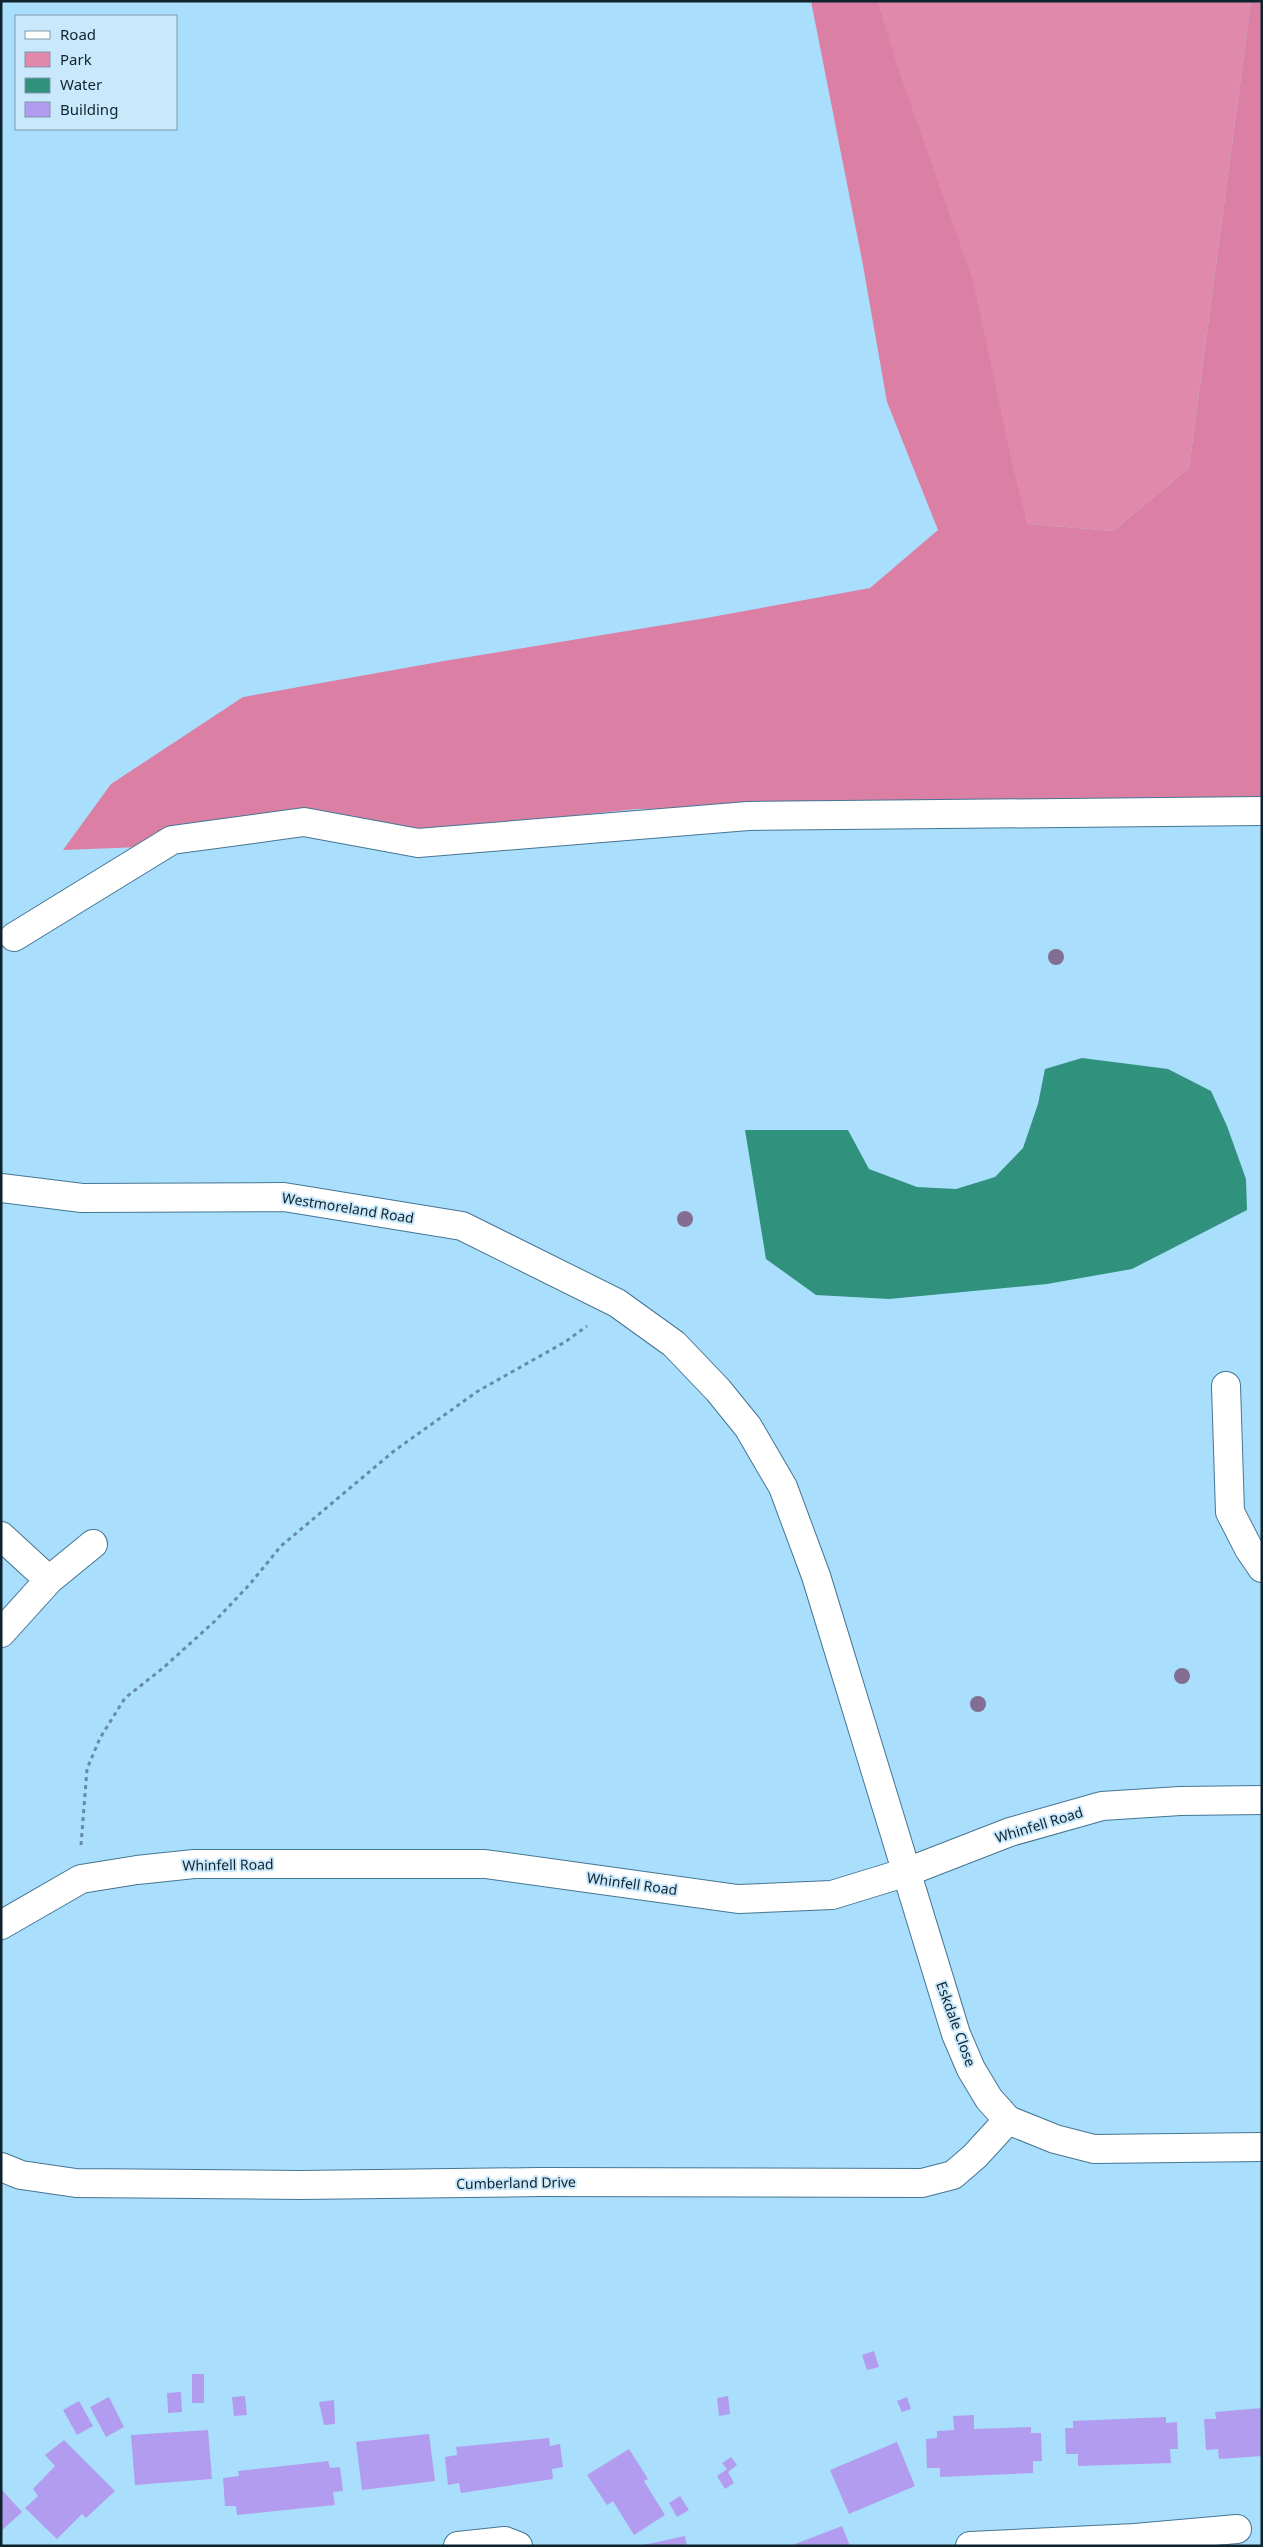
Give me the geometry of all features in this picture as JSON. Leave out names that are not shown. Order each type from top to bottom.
[{"type":"street","points":[[14,937],[172,840],[304,822],[418,843],[748,816],[1262,811]]},
{"type":"street","name":"Westmoreland Road","points":[[1,1188],[82,1198],[284,1197],[462,1226],[617,1304],[674,1344],[718,1390],[748,1427],[782,1487],[816,1576],[908,1872]]},
{"type":"street","points":[[1226,1386],[1230,1512],[1249,1549],[1262,1568]]},
{"type":"street","points":[[1,1536],[48,1580]]},
{"type":"street","points":[[1,1633],[48,1580],[93,1544]]},
{"type":"street","name":"Whinfell Road","points":[[1,1926],[81,1878],[194,1864],[485,1864],[738,1899],[832,1895],[908,1872],[1010,1832],[1102,1806],[1180,1801],[1262,1800]]},
{"type":"street","name":"Eskdale Close","points":[[908,1872],[956,2034],[971,2069],[989,2099],[1008,2120],[1055,2139],[1094,2148],[1262,2147]]},
{"type":"street","name":"Cumberland Drive","points":[[1,2167],[21,2174],[76,2183],[300,2186],[540,2182],[922,2183],[953,2175],[975,2156],[1008,2120]]},
{"type":"street","points":[[970,2546],[1135,2542],[1236,2529]]},
{"type":"street","points":[[458,2546],[505,2541],[518,2546]]},
{"type":"path","points":[[81,1878],[81,1838],[87,1769],[100,1738],[125,1698],[163,1668],[215,1621],[250,1584],[281,1546],[379,1463],[478,1391],[565,1342],[617,1304]]},
{"type":"green space","points":[[878,1],[1251,1],[1189,468],[1113,531],[1028,524]]},
{"type":"shaded area","points":[[811,1],[878,1],[898,68],[973,281],[1014,472],[1028,524],[1113,531],[1189,468],[1251,1],[1262,1],[1262,807],[956,806],[885,800],[819,812],[757,808],[637,809],[416,832],[290,814],[141,847],[63,850],[111,784],[243,697],[870,588],[938,530],[887,402],[862,260]]},
{"type":"water","points":[[1082,1058],[1168,1069],[1211,1091],[1227,1126],[1246,1179],[1247,1210],[1132,1269],[1047,1284],[889,1299],[816,1295],[766,1259],[745,1130],[848,1130],[869,1169],[917,1187],[956,1189],[995,1177],[1023,1148],[1038,1104],[1045,1069]]},
{"type":"building","points":[[874,2351],[879,2367],[867,2370],[862,2355]]},
{"type":"building","points":[[192,2374],[204,2374],[204,2403],[192,2403]]},
{"type":"building","points":[[181,2392],[182,2412],[168,2413],[167,2393]]},
{"type":"building","points":[[245,2396],[247,2415],[234,2416],[232,2397]]},
{"type":"building","points":[[728,2396],[730,2414],[719,2416],[717,2398]]},
{"type":"building","points":[[109,2397],[124,2427],[106,2437],[90,2407]]},
{"type":"building","points":[[907,2397],[911,2409],[902,2412],[897,2401]]},
{"type":"building","points":[[334,2400],[335,2424],[324,2425],[319,2402]]},
{"type":"building","points":[[79,2401],[93,2426],[77,2435],[63,2410]]},
{"type":"building","points":[[1262,2408],[1262,2456],[1219,2459],[1218,2449],[1206,2450],[1204,2419],[1216,2419],[1215,2412]]},
{"type":"building","points":[[974,2415],[974,2429],[1031,2427],[1031,2433],[1041,2433],[1042,2461],[1033,2461],[1033,2473],[940,2477],[940,2468],[927,2468],[926,2439],[937,2438],[937,2431],[954,2430],[953,2416]]},
{"type":"building","points":[[1166,2417],[1166,2423],[1177,2422],[1178,2449],[1170,2449],[1171,2463],[1078,2466],[1078,2454],[1066,2454],[1065,2428],[1073,2428],[1073,2421]]},
{"type":"building","points":[[208,2430],[212,2479],[135,2485],[131,2435]]},
{"type":"building","points":[[429,2434],[435,2481],[362,2490],[356,2442]]},
{"type":"building","points":[[549,2438],[550,2446],[560,2444],[563,2467],[552,2469],[553,2479],[461,2493],[459,2483],[448,2485],[445,2457],[457,2455],[456,2447]]},
{"type":"building","points":[[64,2440],[115,2491],[86,2518],[82,2514],[57,2539],[25,2508],[38,2496],[33,2489],[55,2466],[45,2455]]},
{"type":"building","points":[[897,2442],[915,2486],[849,2514],[830,2470]]},
{"type":"building","points":[[629,2449],[648,2479],[644,2481],[665,2515],[634,2535],[613,2501],[607,2505],[587,2475]]},
{"type":"building","points":[[731,2457],[737,2465],[728,2472],[734,2483],[725,2489],[717,2476],[727,2469],[722,2463]]},
{"type":"building","points":[[328,2461],[330,2468],[340,2467],[343,2491],[333,2492],[335,2505],[237,2515],[236,2506],[225,2506],[223,2478],[239,2476],[238,2471]]},
{"type":"building","points":[[1,2489],[22,2512],[1,2531]]},
{"type":"building","points":[[680,2496],[689,2510],[677,2517],[669,2503]]},
{"type":"building","points":[[842,2526],[850,2546],[790,2546]]},
{"type":"building","points":[[685,2536],[687,2546],[643,2546],[643,2545]]}]
